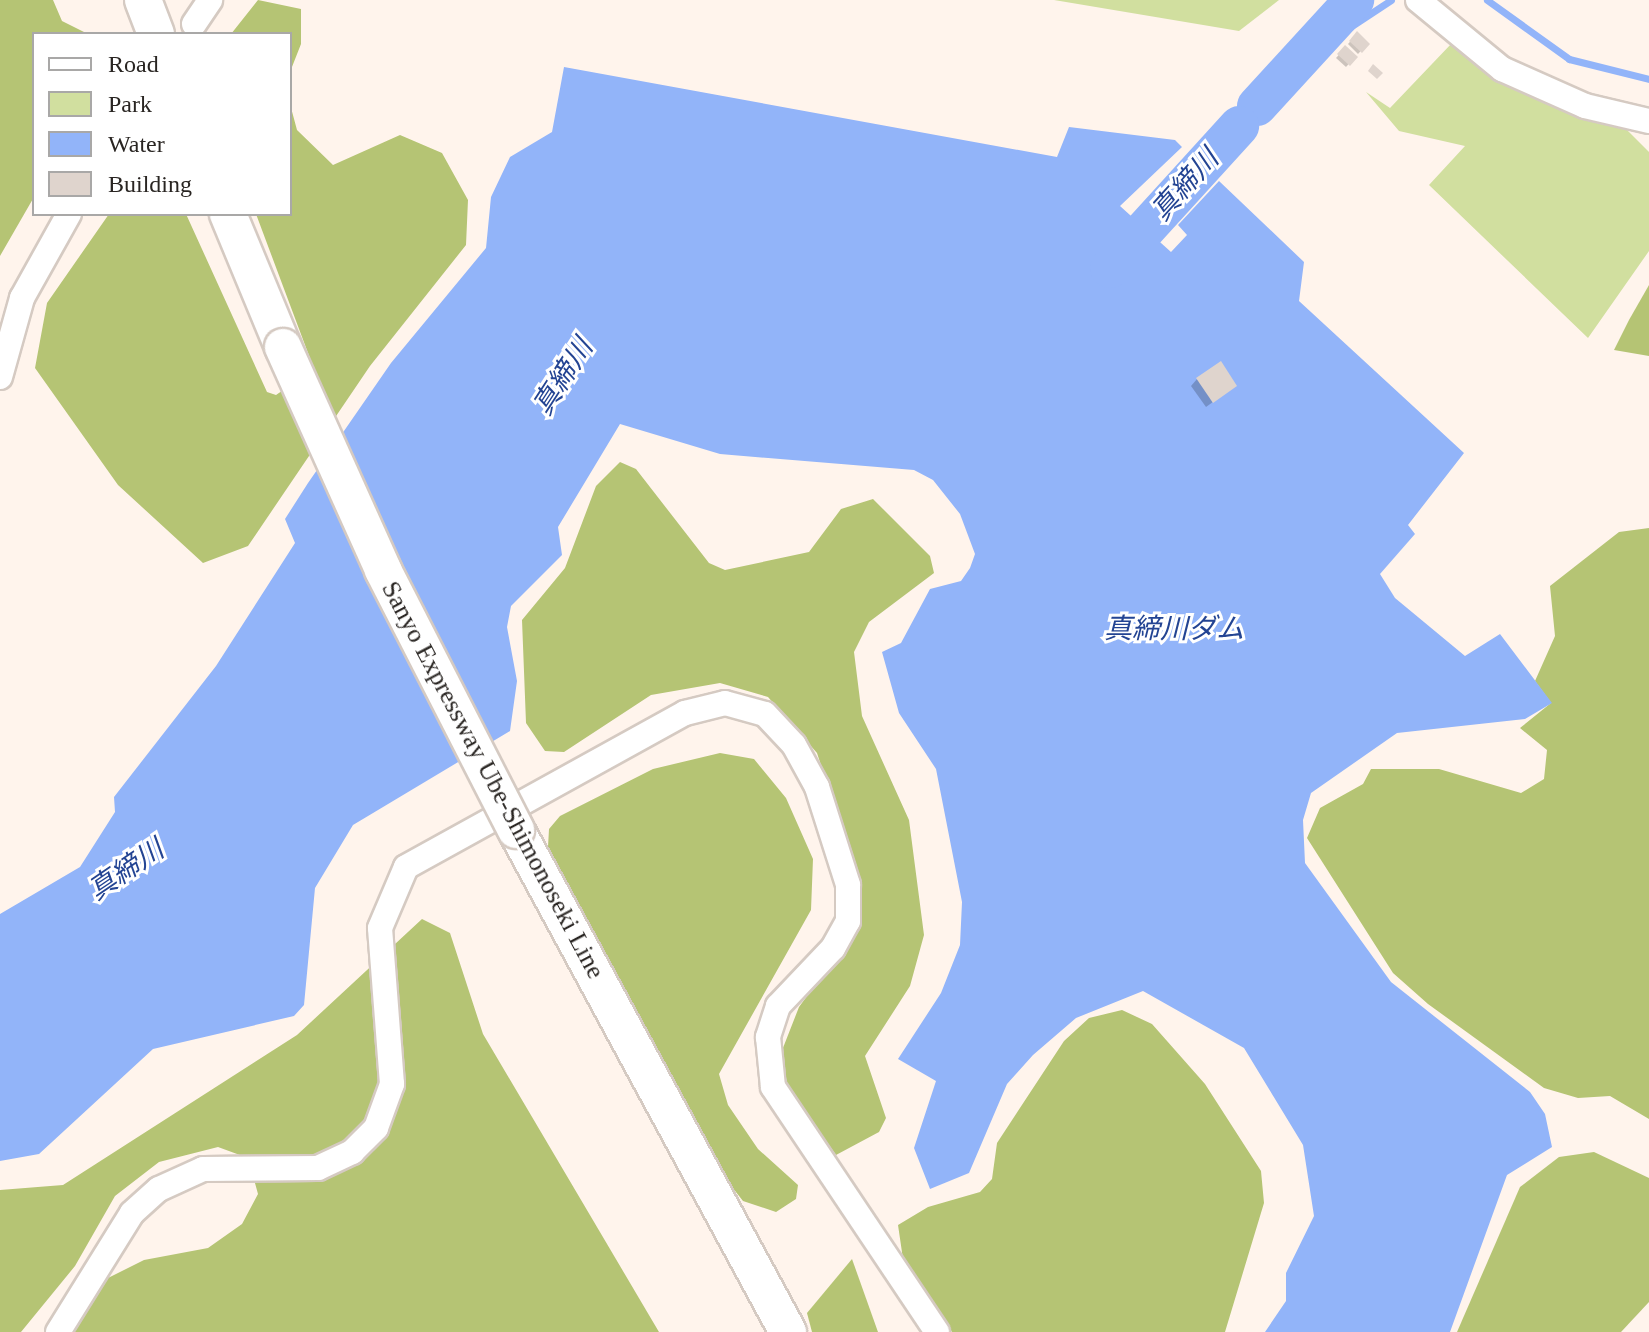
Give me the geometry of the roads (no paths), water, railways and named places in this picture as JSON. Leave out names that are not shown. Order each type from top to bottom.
[{"type":"highway","points":[[143,0],[155,32]]},
{"type":"highway","name":"Sanyo Expressway Ube-Shimonoseki Line","points":[[229,216],[283,347],[383,570],[516,830],[788,1332]]},
{"type":"street","points":[[194,24],[210,0]]},
{"type":"street","points":[[1418,0],[1502,69],[1585,106],[1649,121]]},
{"type":"street","points":[[0,377],[22,298],[68,216]]},
{"type":"street","points":[[58,1332],[132,1213],[159,1189],[203,1169],[318,1168],[352,1152],[376,1128],[392,1084],[380,928],[406,867],[685,713],[725,703],[765,714],[794,745],[817,787],[848,885],[848,921],[833,948],[778,1006],[768,1037],[773,1087],[937,1332]]},
{"type":"water","name":"真締川ダム","points":[[564,67],[1057,157],[1069,127],[1175,140],[1182,147],[1120,206],[1171,252],[1187,235],[1178,225],[1219,181],[1304,262],[1299,301],[1464,453],[1408,525],[1415,534],[1380,574],[1395,598],[1465,656],[1500,634],[1552,703],[1525,719],[1397,733],[1311,793],[1303,820],[1305,863],[1391,982],[1530,1092],[1545,1114],[1552,1147],[1507,1175],[1450,1332],[1265,1332],[1286,1301],[1286,1273],[1314,1216],[1303,1145],[1244,1048],[1143,991],[1076,1018],[1033,1055],[1007,1084],[969,1173],[930,1189],[914,1148],[936,1081],[898,1059],[941,993],[960,945],[962,902],[936,769],[899,713],[882,652],[901,643],[930,589],[961,581],[970,568],[975,554],[960,514],[933,480],[914,470],[720,454],[620,424],[558,527],[562,555],[511,606],[507,627],[517,681],[510,731],[353,825],[315,888],[304,1005],[294,1016],[153,1049],[39,1154],[0,1161],[0,914],[80,867],[115,812],[114,797],[216,666],[295,543],[285,519],[308,483],[391,363],[486,248],[491,197],[510,157],[552,132]]},
{"type":"waterway","name":"真締川","points":[[1257,106],[1354,0]]},
{"type":"waterway","points":[[1338,17],[1350,27],[1391,0]]},
{"type":"waterway","points":[[1487,0],[1569,59],[1649,79]]},
{"type":"waterway","name":"真締川","points":[[1110,268],[1239,126]]}]
